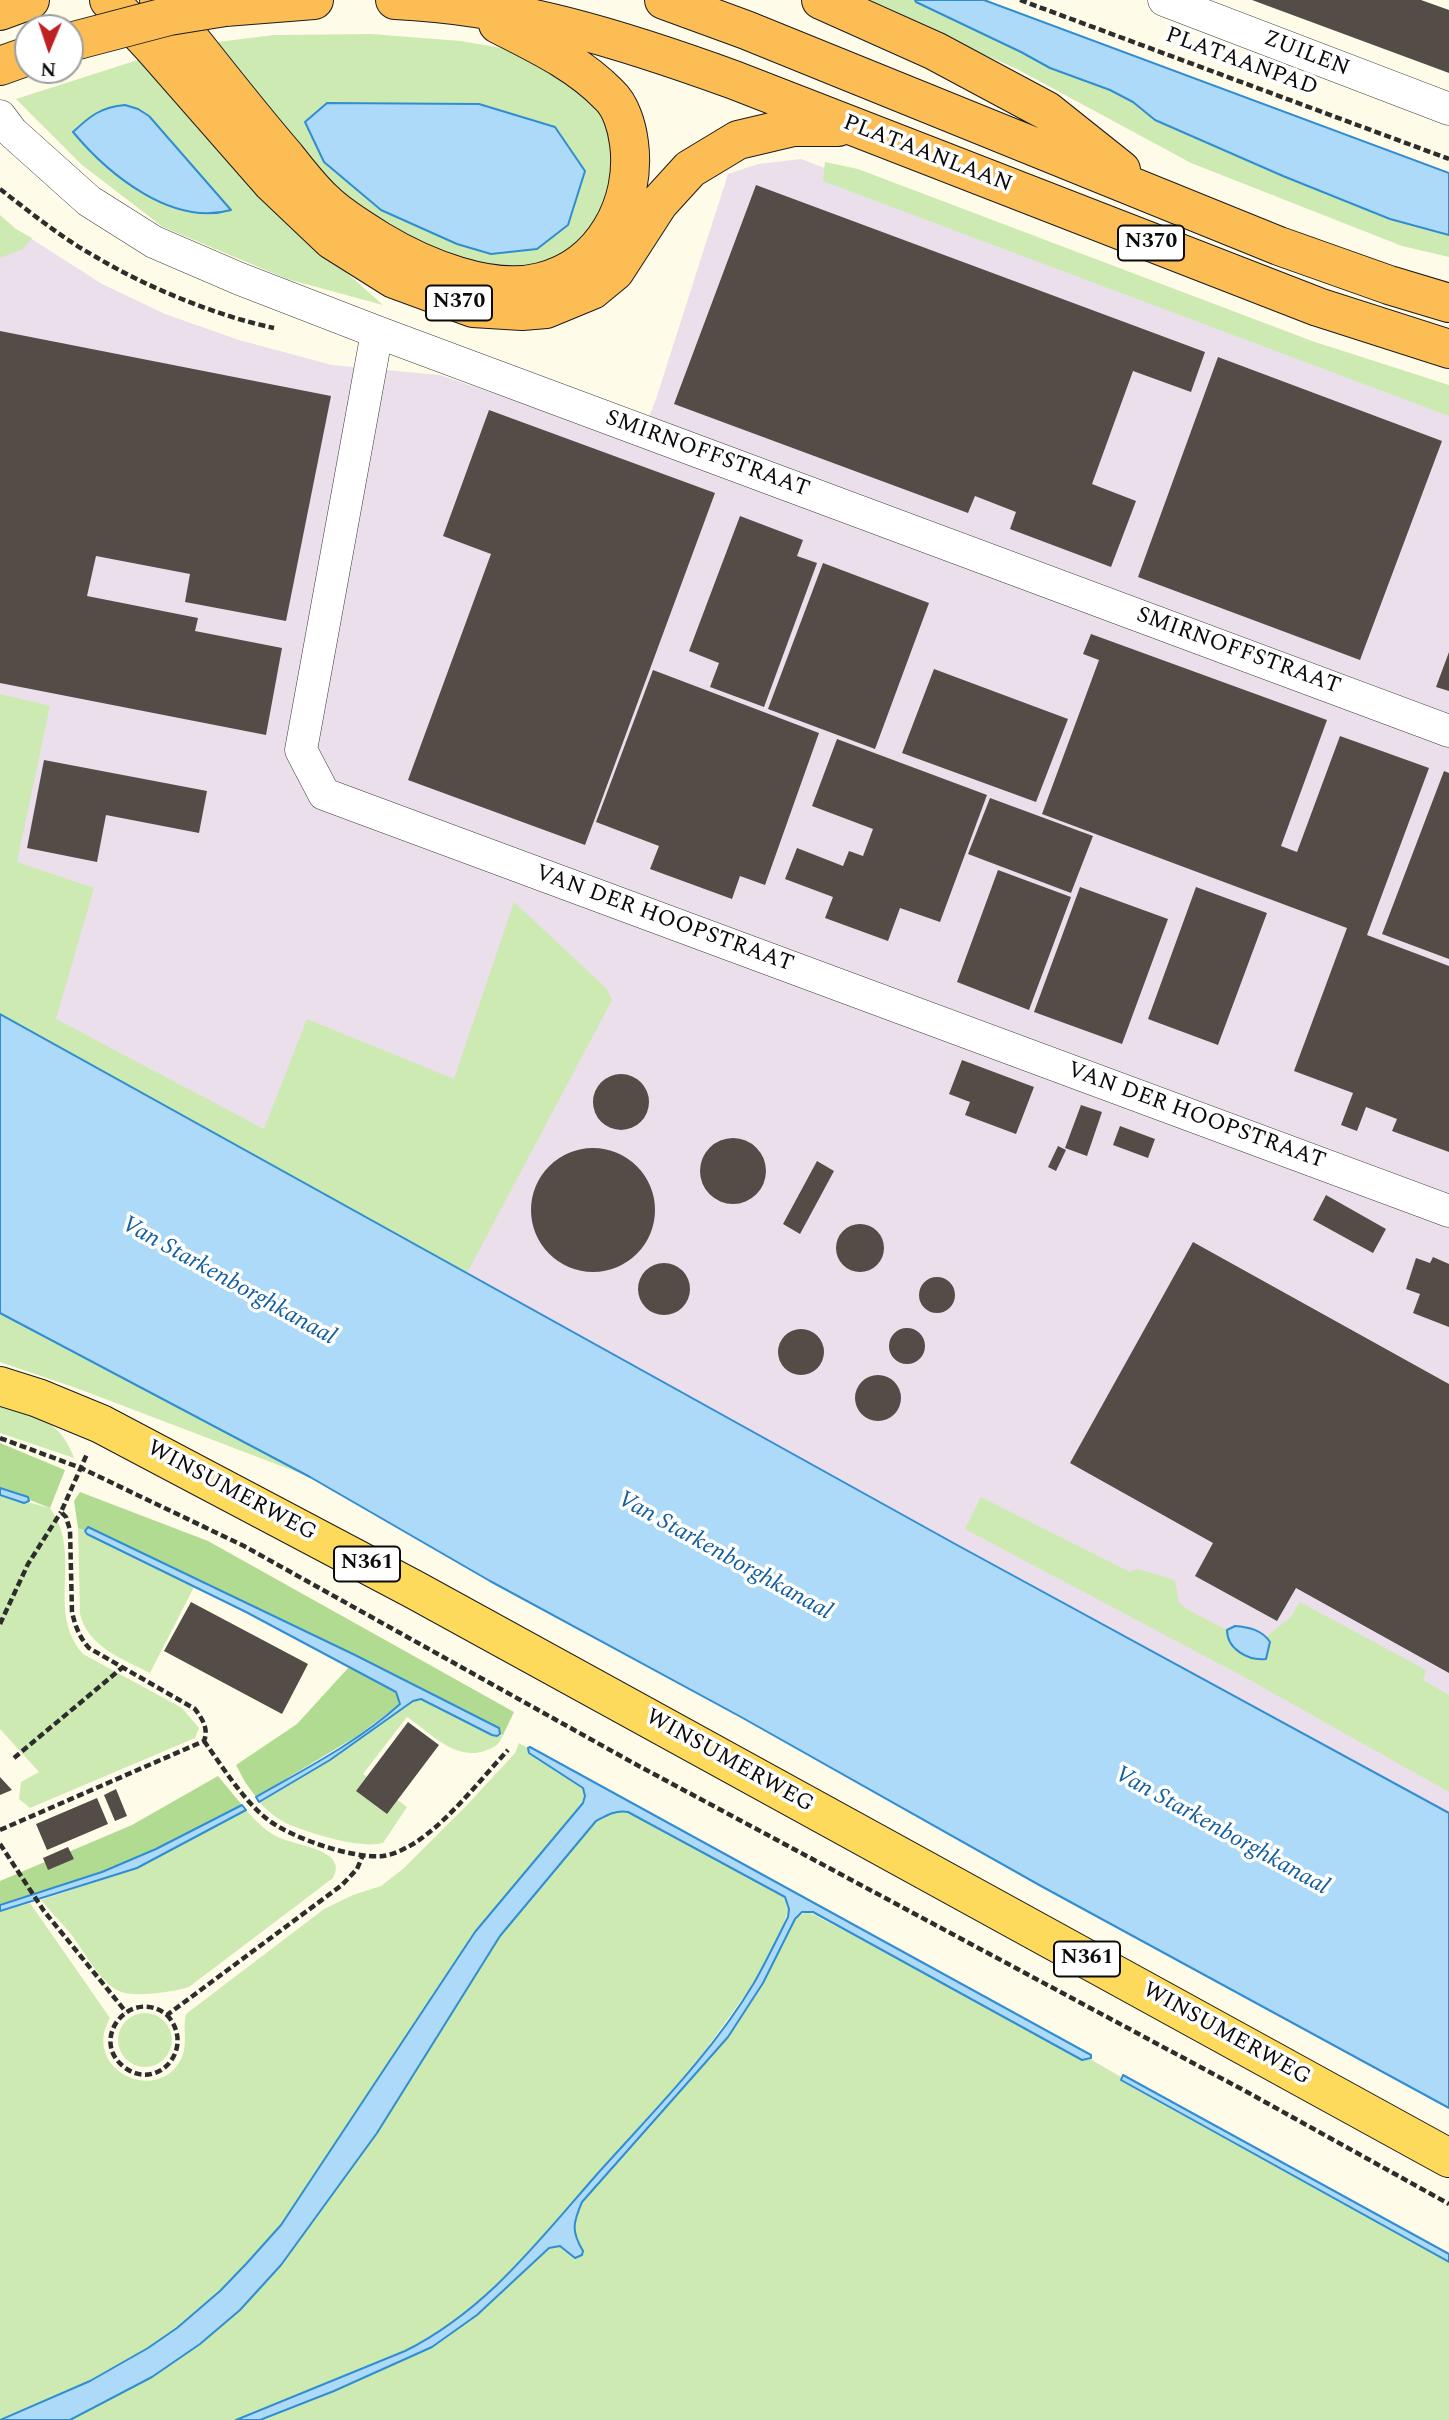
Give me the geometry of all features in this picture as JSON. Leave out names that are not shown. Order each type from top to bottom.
[{"type":"highway","points":[[0,11],[30,0]]},
{"type":"highway","name":"N370","points":[[109,0],[272,183],[332,240],[394,279],[473,308],[522,311],[546,309],[592,290],[615,271],[659,203],[690,169],[738,140],[793,127],[857,127]]},
{"type":"highway","name":"N370","points":[[159,0],[262,130],[325,202],[381,242],[441,271],[491,284],[516,286],[542,282],[584,261],[615,225],[625,202],[631,177],[627,128],[611,96],[567,60],[462,6]]},
{"type":"highway","points":[[84,38],[158,19],[225,7],[314,0]]},
{"type":"highway","name":"PLATAANLAAN","points":[[395,0],[462,6],[524,16],[643,47],[857,127],[1306,303],[1449,349]]},
{"type":"highway","name":"PLATAANLAAN","points":[[664,0],[746,30],[1291,250],[1449,303]]},
{"type":"highway","name":"N370","points":[[821,0],[936,51],[1047,111],[1156,197]]},
{"type":"main road","name":"WINSUMERWEG","points":[[0,1386],[38,1398],[101,1424],[415,1590],[1449,2158]]},
{"type":"street","name":"ZUILEN","points":[[1164,0],[1449,109]]},
{"type":"street","name":"SMIRNOFFSTRAAT","points":[[0,116],[12,132],[89,201],[154,242],[240,279],[1449,731]]},
{"type":"street","name":"VAN DER HOOPSTRAAT","points":[[377,332],[301,750],[324,794],[1449,1212]]},
{"type":"path","name":"PLATAANPAD","points":[[1020,0],[1449,159]]},
{"type":"path","points":[[0,1624],[29,1564],[61,1512],[101,1424]]},
{"type":"path","points":[[0,1438],[81,1468],[244,1546],[636,1765],[1235,2086],[1449,2204]]},
{"type":"path","points":[[0,1830],[204,1741],[206,1736],[204,1721],[195,1709],[89,1648],[82,1640],[72,1612],[69,1524],[61,1512]]},
{"type":"path","points":[[0,1605],[10,1604]]},
{"type":"path","points":[[15,1758],[123,1667]]},
{"type":"path","points":[[204,1741],[252,1806],[278,1827],[363,1855],[394,1853],[414,1843],[450,1812],[508,1750]]},
{"type":"path","points":[[0,1844],[44,1911],[126,2012]]},
{"type":"path","points":[[167,2015],[342,1885],[357,1869],[363,1855]]},
{"type":"path","points":[[138,2007],[152,2007],[167,2015],[178,2034],[178,2047],[173,2059],[164,2068],[152,2073],[138,2074],[126,2069],[111,2048],[111,2034],[116,2022],[126,2012],[138,2007]]},
{"type":"shaded area","points":[[801,159],[1449,407],[1449,1832],[0,1035],[0,235],[24,234],[102,284],[165,314],[239,340],[332,365],[440,375],[639,443],[656,399],[728,174],[758,164]]},
{"type":"green space","points":[[857,0],[915,0],[1050,68],[1110,90],[1133,102],[1155,120],[1390,219],[1449,235],[1449,257],[1402,246],[1191,163],[1015,68]]},
{"type":"green space","points":[[371,34],[461,41],[519,51],[577,82],[606,118],[619,150],[600,231],[564,260],[521,273],[419,249],[326,183],[210,43],[274,35]],"holes":[[[457,244],[537,249],[491,254]]]},
{"type":"green space","points":[[144,58],[259,195],[383,305],[287,279],[163,227],[82,165],[16,99],[63,84],[84,84],[84,77]]},
{"type":"green space","points":[[825,162],[858,169],[1312,341],[1449,385],[1449,416],[823,181]]},
{"type":"green space","points":[[0,215],[32,238],[23,249],[0,258]]},
{"type":"green space","points":[[0,694],[50,706],[17,862],[94,888],[56,1019],[264,1129],[307,1019],[454,1079],[514,902],[606,988],[612,1000],[467,1273],[0,1014]]},
{"type":"green space","points":[[0,1313],[310,1477],[79,1389],[0,1362]]},
{"type":"green space","points":[[0,1403],[35,1416],[54,1427],[74,1458],[0,1433]]},
{"type":"green space","points":[[0,1443],[65,1470],[50,1508],[0,1488]]},
{"type":"green space","points":[[80,1492],[208,1541],[514,1712],[503,1735],[498,1728],[355,1655],[91,1528],[88,1527],[85,1531],[78,1528],[74,1501]]},
{"type":"green space","points":[[0,1495],[50,1508],[60,1526],[64,1544],[67,1619],[72,1637],[83,1654],[182,1708],[199,1728],[195,1738],[30,1808],[19,1799],[21,1782],[39,1772],[0,1729]]},
{"type":"green space","points":[[981,1497],[1130,1572],[1138,1569],[1175,1580],[1179,1603],[1227,1630],[1227,1637],[1270,1643],[1266,1637],[1291,1617],[1300,1602],[1426,1670],[1423,1680],[1449,1695],[1449,1792],[1248,1679],[965,1529]]},
{"type":"green space","points":[[78,1528],[194,1587],[150,1673],[108,1651],[84,1625],[80,1614]]},
{"type":"green space","points":[[349,1667],[396,1692],[400,1704],[357,1736],[256,1797],[236,1765],[297,1724]]},
{"type":"green space","points":[[421,1699],[499,1736],[503,1735],[490,1749],[476,1753],[465,1752],[444,1744],[407,1717],[363,1774],[407,1807],[383,1843],[362,1844],[311,1832],[281,1821],[259,1802],[330,1760],[412,1701]]},
{"type":"green space","points":[[519,1743],[528,1748],[529,1753],[583,1789],[583,1803],[475,1932],[281,2225],[220,2291],[177,2328],[90,2381],[0,2420],[0,1911],[30,1903],[110,2018],[104,2033],[104,2048],[109,2061],[131,2078],[144,2081],[158,2079],[170,2073],[183,2055],[186,2014],[324,1909],[353,1895],[381,1886],[404,1868],[515,1753]]},
{"type":"green space","points":[[218,1776],[242,1805],[156,1849],[102,1872],[0,1905],[0,1881],[132,1825]]},
{"type":"green space","points":[[246,1810],[275,1836],[328,1855],[334,1861],[336,1869],[333,1878],[189,1987],[143,1994],[125,1993],[112,1987],[41,1900],[137,1868]]},
{"type":"green space","points":[[619,1811],[628,1812],[779,1893],[785,1897],[789,1909],[779,1936],[753,1984],[696,2063],[532,2249],[497,2286],[452,2324],[405,2351],[236,2420],[70,2420],[152,2377],[200,2344],[240,2310],[281,2265],[377,2133],[500,1936],[596,1821]]},
{"type":"green space","points":[[807,1911],[1090,2059],[1121,2077],[1121,2080],[1449,2262],[1449,2420],[260,2420],[370,2375],[424,2349],[484,2309],[529,2263],[549,2248],[562,2247],[583,2251],[575,2227],[582,2202],[727,2037],[763,1983],[795,1919]]},
{"type":"green space","points":[[145,2013],[164,2021],[172,2040],[164,2059],[145,2067],[126,2059],[118,2040],[126,2021]]},
{"type":"water","points":[[915,0],[984,0],[1449,173],[1449,235],[1390,219],[1155,120],[1133,102],[1110,90],[1050,68]]},
{"type":"water","points":[[327,103],[479,104],[555,127],[585,171],[568,225],[537,249],[491,254],[457,244],[381,210],[324,162],[305,122]]},
{"type":"water","points":[[125,105],[149,116],[231,210],[209,213],[186,211],[164,204],[123,180],[73,132],[96,113]]},
{"type":"water","name":"Van Starkenborghkanaal","points":[[0,1014],[957,1545],[1449,1813],[1449,2108],[490,1581],[310,1477],[0,1313]]},
{"type":"water","points":[[0,1488],[28,1497],[29,1501],[24,1503],[0,1495]]},
{"type":"water","points":[[88,1527],[355,1655],[499,1728],[500,1734],[492,1735],[421,1699],[413,1701],[330,1760],[259,1802],[256,1797],[331,1754],[384,1718],[400,1704],[396,1692],[246,1612],[87,1534],[85,1531]]},
{"type":"water","points":[[1235,1626],[1255,1630],[1267,1638],[1270,1642],[1266,1659],[1246,1656],[1235,1648],[1227,1630]]},
{"type":"water","points":[[530,1747],[1091,2055],[1091,2058],[1082,2060],[813,1912],[802,1912],[795,1919],[763,1983],[728,2037],[582,2202],[575,2227],[582,2255],[575,2258],[560,2246],[549,2248],[477,2315],[432,2347],[334,2391],[260,2420],[236,2420],[405,2351],[434,2334],[487,2294],[533,2248],[681,2081],[720,2034],[754,1983],[788,1917],[789,1909],[785,1897],[628,1812],[611,1814],[596,1821],[500,1936],[377,2133],[281,2265],[240,2310],[200,2344],[152,2377],[70,2420],[0,2420],[90,2381],[177,2328],[220,2291],[281,2225],[475,1932],[583,1803],[583,1788],[529,1753]]},
{"type":"water","points":[[242,1805],[246,1810],[137,1868],[0,1911],[0,1905],[102,1872],[156,1849]]},
{"type":"water","points":[[1123,2075],[1449,2254],[1449,2262],[1121,2080]]},
{"type":"building","points":[[1252,0],[1421,0],[1449,10],[1449,73]]},
{"type":"building","points":[[756,185],[1205,352],[1191,392],[1133,371],[1092,484],[1136,501],[1111,567],[1010,529],[1016,512],[975,496],[968,513],[674,404]]},
{"type":"building","points":[[0,331],[331,396],[286,621],[185,602],[190,574],[96,556],[87,596],[198,618],[195,631],[282,648],[266,735],[0,683]]},
{"type":"building","points":[[1218,357],[1442,441],[1360,660],[1138,577]]},
{"type":"building","points":[[489,410],[715,493],[585,845],[408,780],[491,554],[443,536]]},
{"type":"building","points":[[740,516],[803,540],[797,556],[817,563],[764,707],[710,687],[719,663],[689,651]]},
{"type":"building","points":[[823,563],[929,603],[875,749],[768,709]]},
{"type":"building","points":[[1091,634],[1327,720],[1281,846],[1297,852],[1340,736],[1429,768],[1367,935],[1449,966],[1449,1152],[1392,1131],[1397,1119],[1366,1107],[1357,1131],[1341,1125],[1353,1093],[1294,1071],[1347,928],[1042,814],[1099,660],[1083,654]]},
{"type":"building","points":[[1449,652],[1449,691],[1436,687]]},
{"type":"building","points":[[934,669],[1068,719],[1036,802],[902,753]]},
{"type":"building","points":[[653,670],[819,733],[765,885],[740,876],[732,899],[650,869],[659,846],[596,822]]},
{"type":"building","points":[[837,739],[987,795],[940,922],[900,908],[888,941],[825,918],[833,897],[785,879],[797,848],[843,866],[849,851],[863,856],[873,829],[812,806]]},
{"type":"building","points":[[44,760],[207,791],[199,833],[106,815],[97,862],[27,848]]},
{"type":"building","points":[[1444,771],[1449,773],[1449,959],[1382,934]]},
{"type":"building","points":[[990,798],[1093,836],[1071,893],[968,854]]},
{"type":"building","points":[[998,870],[1071,897],[1029,1010],[957,982]]},
{"type":"building","points":[[1080,887],[1168,919],[1122,1044],[1034,1012]]},
{"type":"building","points":[[1196,887],[1267,913],[1218,1045],[1148,1019]]},
{"type":"building","points":[[962,1060],[1034,1087],[1016,1134],[965,1115],[970,1102],[949,1094]]},
{"type":"building","points":[[621,1074],[632,1076],[641,1082],[647,1091],[647,1113],[641,1122],[632,1128],[621,1130],[610,1128],[601,1122],[595,1113],[593,1102],[595,1091],[601,1082],[610,1076]]},
{"type":"building","points":[[1081,1105],[1102,1112],[1087,1156],[1065,1148]]},
{"type":"building","points":[[1120,1126],[1155,1139],[1148,1158],[1113,1145]]},
{"type":"building","points":[[733,1138],[746,1141],[756,1148],[763,1158],[766,1171],[763,1184],[756,1194],[746,1201],[733,1204],[720,1201],[710,1194],[703,1184],[700,1171],[703,1158],[710,1148],[720,1141]]},
{"type":"building","points":[[1058,1146],[1066,1150],[1056,1171],[1048,1167]]},
{"type":"building","points":[[593,1148],[617,1153],[637,1166],[650,1186],[655,1210],[650,1234],[637,1254],[617,1267],[593,1272],[569,1267],[549,1254],[536,1234],[531,1210],[536,1186],[549,1166],[569,1153]]},
{"type":"building","points":[[817,1161],[834,1171],[800,1234],[783,1224]]},
{"type":"building","points":[[1326,1195],[1386,1229],[1373,1253],[1313,1220]]},
{"type":"building","points":[[860,1224],[869,1225],[877,1231],[883,1239],[883,1257],[877,1265],[869,1271],[860,1272],[851,1271],[843,1265],[837,1257],[836,1248],[837,1239],[843,1231],[851,1225]]},
{"type":"building","points":[[1193,1242],[1449,1384],[1449,1673],[1296,1588],[1277,1621],[1195,1576],[1213,1543],[1070,1463]]},
{"type":"building","points":[[1433,1257],[1449,1264],[1449,1327],[1413,1313],[1420,1294],[1406,1289],[1416,1258],[1430,1263]]},
{"type":"building","points":[[664,1263],[683,1270],[690,1289],[683,1308],[664,1315],[645,1308],[638,1289],[645,1270]]},
{"type":"building","points":[[937,1277],[950,1282],[955,1295],[950,1308],[937,1313],[924,1308],[919,1295],[924,1282]]},
{"type":"building","points":[[907,1328],[920,1333],[925,1346],[920,1359],[907,1364],[894,1359],[889,1346],[894,1333]]},
{"type":"building","points":[[801,1329],[817,1336],[824,1352],[817,1368],[801,1375],[785,1368],[778,1352],[785,1336]]},
{"type":"building","points":[[878,1375],[894,1382],[901,1398],[894,1414],[878,1421],[862,1414],[855,1398],[862,1382]]},
{"type":"building","points":[[191,1602],[308,1664],[282,1714],[164,1651]]},
{"type":"building","points":[[408,1722],[439,1745],[387,1814],[356,1791]]},
{"type":"building","points":[[0,1777],[12,1790],[0,1795]]},
{"type":"building","points":[[116,1789],[127,1816],[115,1821],[104,1795]]},
{"type":"building","points":[[97,1798],[108,1824],[47,1850],[36,1824]]},
{"type":"building","points":[[68,1847],[74,1859],[48,1870],[43,1858]]}]
